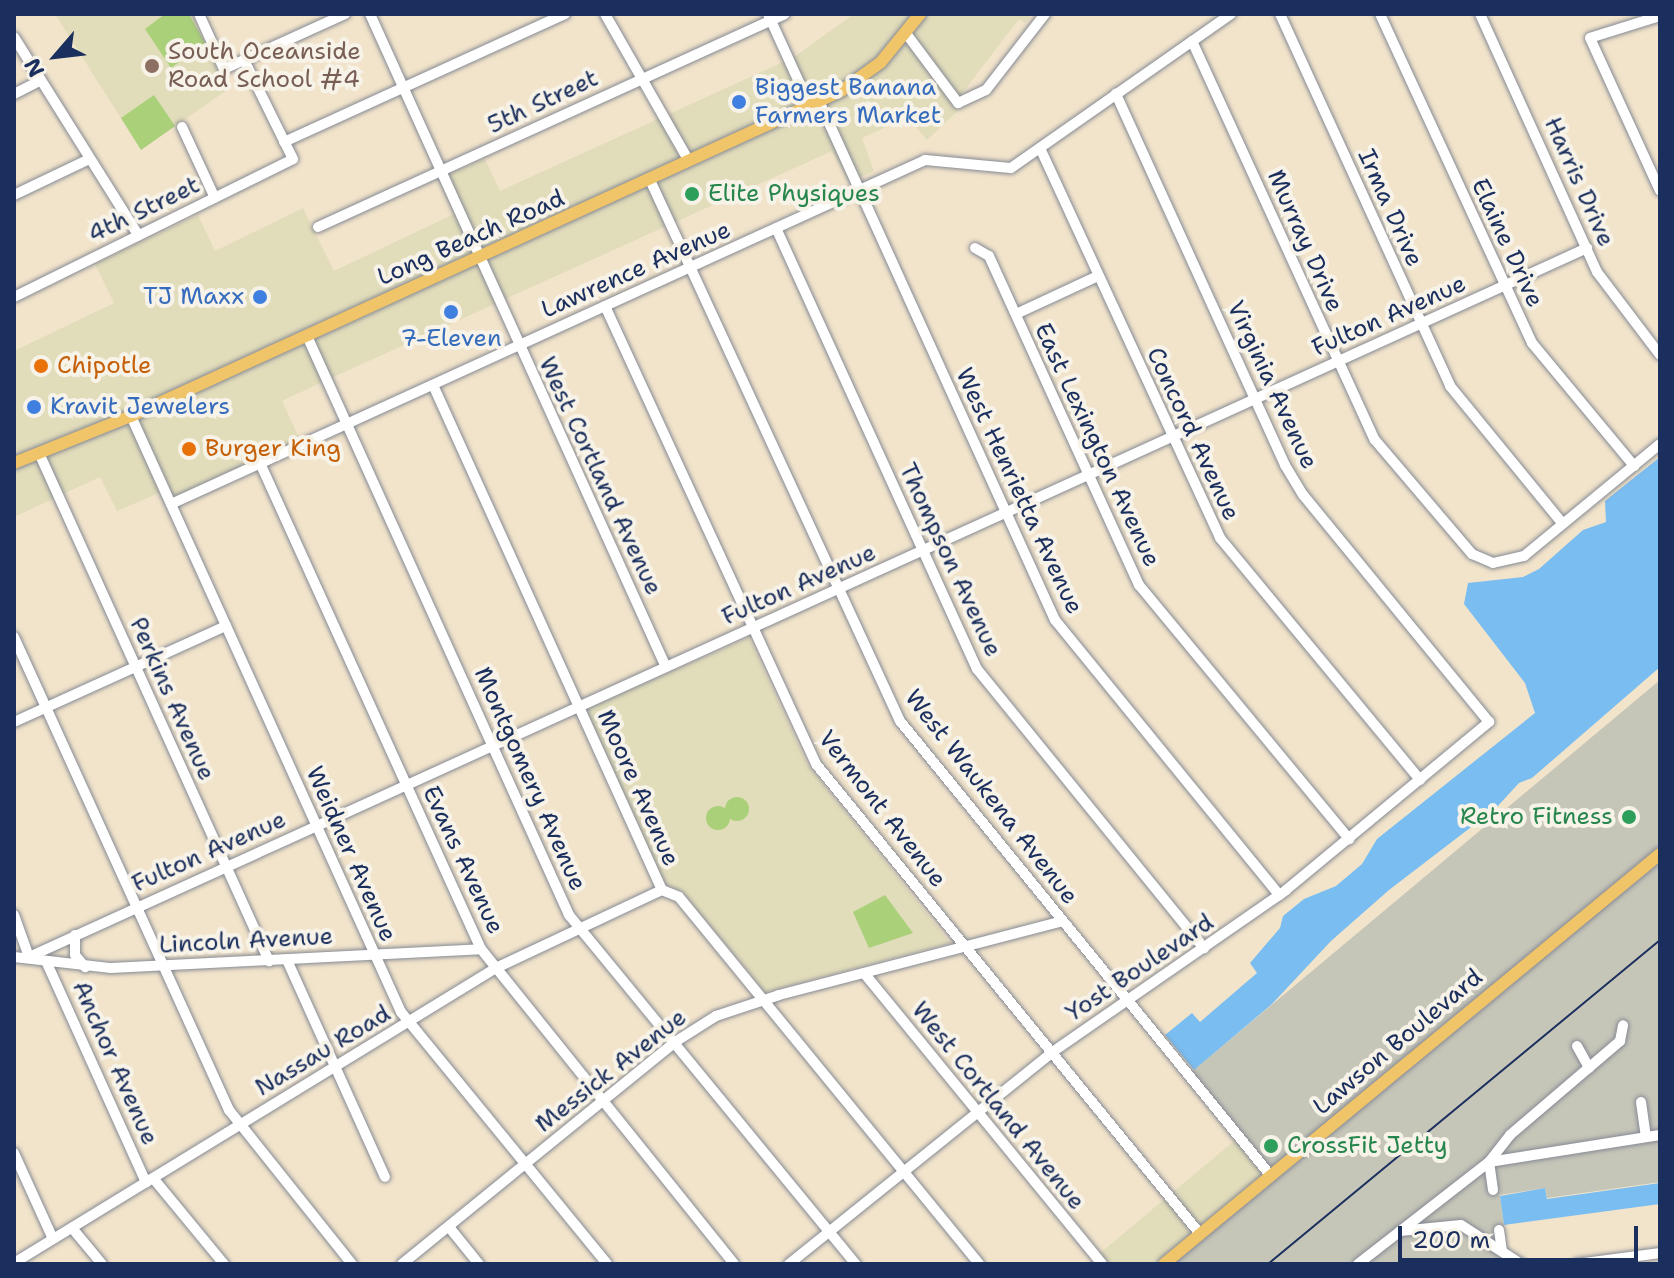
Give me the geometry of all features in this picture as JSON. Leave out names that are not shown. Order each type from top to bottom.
[{"type":"main road","name":"Long Beach Road","points":[[14,463],[131,416],[814,103],[870,71],[920,14]]},
{"type":"main road","name":"Lawson Boulevard","points":[[1164,1264],[1660,854]]},
{"type":"street","points":[[199,14],[224,69],[345,14]]},
{"type":"street","name":"West Cortland Avenue","points":[[370,14],[666,667]]},
{"type":"street","points":[[244,60],[284,142],[565,14]]},
{"type":"street","points":[[605,14],[689,161]]},
{"type":"street","name":"5th Street","points":[[318,227],[643,79],[769,17],[785,14]]},
{"type":"street","points":[[905,32],[958,103],[986,90],[1045,14]]},
{"type":"street","name":"Lawrence Avenue","points":[[171,504],[925,160],[1004,170],[1231,14]]},
{"type":"street","name":"Irma Drive","points":[[1280,14],[1455,393],[1563,524]]},
{"type":"street","name":"Elaine Drive","points":[[1380,14],[1532,343],[1634,466]]},
{"type":"street","name":"Harris Drive","points":[[1480,14],[1608,291],[1660,355]]},
{"type":"street","points":[[1660,16],[1590,38],[1660,191]]},
{"type":"street","name":"West Henrietta Avenue","points":[[769,17],[859,190],[1063,632],[1279,895]]},
{"type":"street","points":[[14,37],[138,235]]},
{"type":"street","name":"Murray Drive","points":[[1192,41],[1375,440],[1459,542],[1482,560],[1516,560],[1563,524]]},
{"type":"street","points":[[14,94],[41,80]]},
{"type":"street","name":"Virginia Avenue","points":[[1116,94],[1255,400],[1303,495],[1471,700]]},
{"type":"street","points":[[182,127],[215,198]]},
{"type":"street","name":"4th Street","points":[[14,297],[293,159],[284,142]]},
{"type":"street","name":"Concord Avenue","points":[[1040,148],[1220,538],[1420,780]]},
{"type":"street","points":[[14,195],[89,159]]},
{"type":"street","name":"West Waukena Avenue","points":[[650,180],[900,721],[1271,1176]]},
{"type":"street","name":"Thompson Avenue","points":[[776,228],[983,678],[1204,948]]},
{"type":"street","name":"East Lexington Avenue","points":[[975,248],[989,256],[1139,585],[1349,839]]},
{"type":"street","name":"Fulton Avenue","points":[[29,957],[1587,248]]},
{"type":"street","points":[[1016,314],[1098,276]]},
{"type":"street","name":"Vermont Avenue","points":[[605,306],[816,764],[1200,1234]]},
{"type":"street","name":"Montgomery Avenue","points":[[307,336],[569,915],[856,1264]]},
{"type":"street","name":"Moore Avenue","points":[[433,385],[662,890],[679,897],[979,1264]]},
{"type":"street","name":"Weidner Avenue","points":[[131,416],[408,1022],[607,1264]]},
{"type":"street","points":[[1563,524],[1660,444]]},
{"type":"street","name":"Perkins Avenue","points":[[39,453],[269,961]]},
{"type":"street","name":"Evans Avenue","points":[[260,463],[481,949],[734,1264]]},
{"type":"street","points":[[14,722],[226,626]]},
{"type":"street","points":[[14,637],[239,1126],[352,1264]]},
{"type":"street","name":"Yost Boulevard","points":[[789,1264],[1051,1053],[1279,895],[1349,839],[1489,722],[1471,700]]},
{"type":"street","name":"Nassau Road","points":[[14,1263],[496,968],[662,890]]},
{"type":"street","points":[[14,915],[29,957]]},
{"type":"street","name":"Messick Avenue","points":[[402,1264],[675,1042],[716,1016],[763,1000],[1063,921]]},
{"type":"street","points":[[75,935],[75,955],[85,967]]},
{"type":"street","name":"Lincoln Avenue","points":[[14,957],[85,967],[481,949]]},
{"type":"street","points":[[287,960],[385,1177]]},
{"type":"street","name":"Anchor Avenue","points":[[46,961],[150,1180],[224,1264]]},
{"type":"street","name":"West Cortland Avenue","points":[[864,973],[1102,1264]]},
{"type":"street","points":[[1358,1264],[1489,1162],[1510,1135],[1620,1041],[1623,1025]]},
{"type":"street","points":[[1577,1046],[1589,1068]]},
{"type":"street","points":[[1641,1102],[1646,1137]]},
{"type":"street","points":[[1489,1162],[1660,1135]]},
{"type":"street","points":[[14,1153],[53,1239]]},
{"type":"street","points":[[1489,1162],[1493,1190]]},
{"type":"street","points":[[1398,1231],[1461,1225],[1521,1264]]},
{"type":"street","points":[[449,1227],[479,1264]]},
{"type":"street","points":[[72,1228],[102,1264]]},
{"type":"street","points":[[1499,1230],[1502,1251]]},
{"type":"street","points":[[1577,1264],[1660,1253]]},
{"type":"shaded area","name":"South Oceanside Road School #4","points":[[55,14],[192,14],[227,90],[141,150]]},
{"type":"shaded area","points":[[854,14],[1032,14],[1025,23],[1019,19],[960,96],[963,106],[927,140],[908,117],[862,138],[874,171],[849,182],[832,151],[318,384],[282,401],[301,442],[172,501],[166,490],[117,511],[100,477],[14,517],[14,351],[114,303],[95,264],[198,215],[215,251],[303,208],[334,271],[454,214],[438,179],[485,159],[500,191],[794,57]]},
{"type":"shaded area","points":[[749,638],[807,764],[950,943],[765,992],[682,891],[664,884],[585,709]]},
{"type":"shaded area","points":[[1660,680],[1660,1182],[1547,1198],[1545,1188],[1500,1195],[1509,1264],[1161,1264],[1271,1174],[1189,1074]]},
{"type":"shaded area","points":[[1240,1136],[1271,1174],[1161,1264],[1087,1264]]},
{"type":"green space","points":[[165,14],[189,14],[205,43],[171,68],[145,29]]},
{"type":"green space","points":[[154,95],[175,126],[141,150],[121,118]]},
{"type":"green space","points":[[737,797],[748,804],[749,809],[742,820],[737,821],[726,814],[725,809],[732,798]]},
{"type":"green space","points":[[718,806],[729,813],[730,818],[723,829],[718,830],[707,823],[706,818],[713,807]]},
{"type":"green space","points":[[885,895],[913,933],[869,948],[853,912]]},
{"type":"water","points":[[1660,457],[1660,667],[1532,778],[1519,783],[1496,808],[1389,890],[1331,941],[1272,1004],[1194,1070],[1165,1035],[1192,1013],[1200,1022],[1257,973],[1250,963],[1280,928],[1283,916],[1304,899],[1336,886],[1362,864],[1377,839],[1535,713],[1525,683],[1464,604],[1468,583],[1523,577],[1539,569],[1583,530],[1606,522],[1605,501]]},
{"type":"water","points":[[1660,1183],[1660,1204],[1504,1225],[1500,1196],[1545,1188],[1547,1199]]},
{"type":"railway","points":[[1268,1264],[1660,940]]},
{"type":"place","name":"South Oceanside Road School #4","points":[[152,66]]},
{"type":"place","name":"Biggest Banana Farmers Market","points":[[739,102]]},
{"type":"place","name":"Elite Physiques","points":[[692,194]]},
{"type":"place","name":"TJ Maxx","points":[[260,297]]},
{"type":"place","name":"7-Eleven","points":[[451,312]]},
{"type":"place","name":"Chipotle","points":[[41,366]]},
{"type":"place","name":"Kravit Jewelers","points":[[34,407]]},
{"type":"place","name":"Burger King","points":[[189,449]]},
{"type":"place","name":"Retro Fitness","points":[[1629,817]]},
{"type":"place","name":"CrossFit Jetty","points":[[1271,1146]]}]
